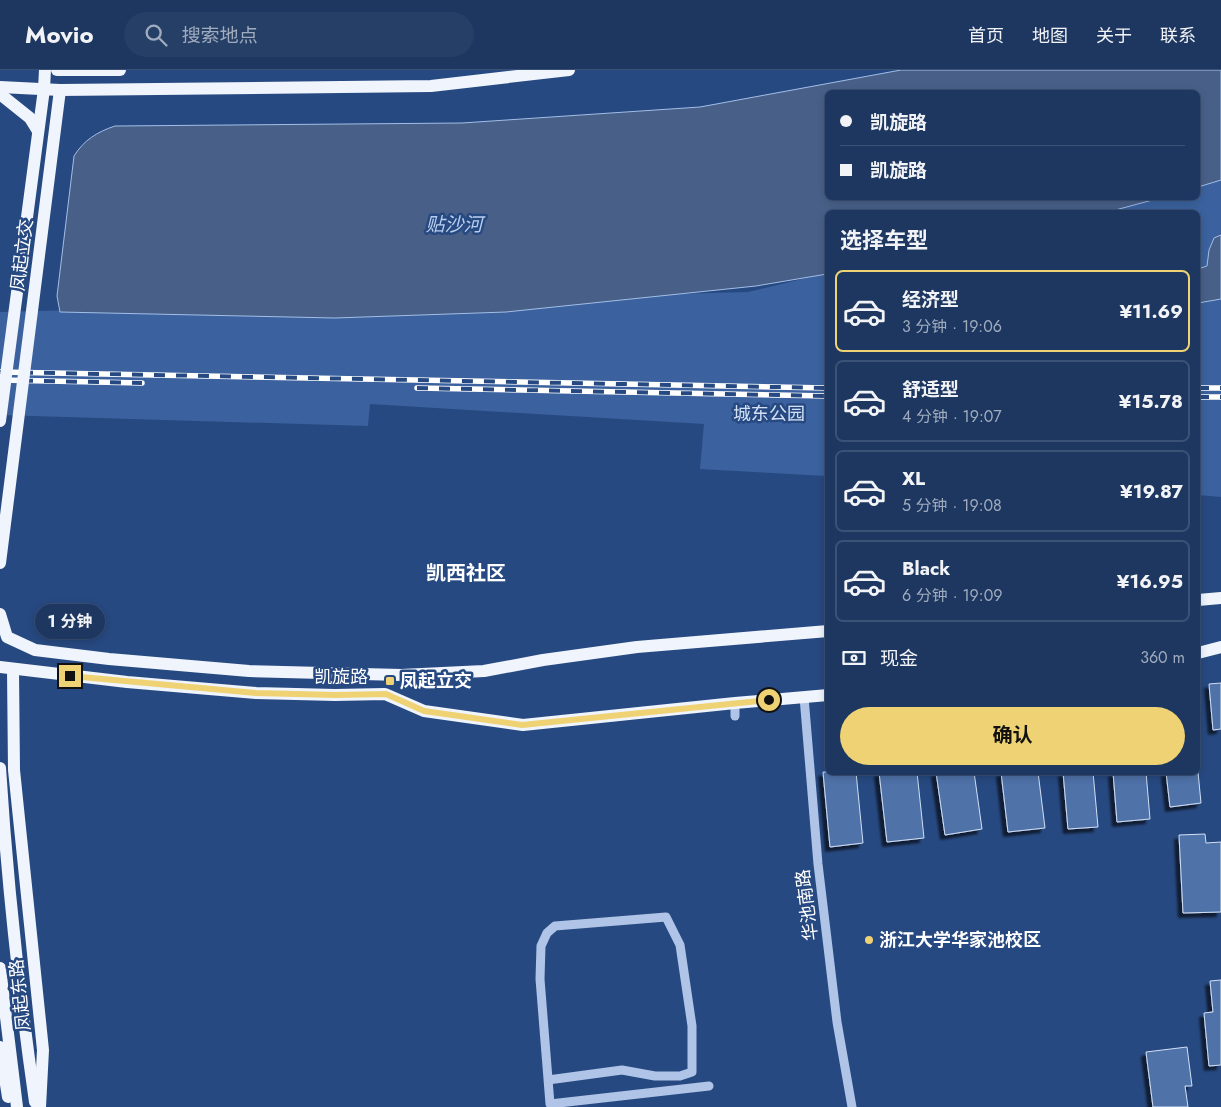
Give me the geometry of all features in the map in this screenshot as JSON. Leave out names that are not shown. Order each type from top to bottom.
[{"type":"main road","name":"凤起立交","points":[[0,422],[45,70]]},
{"type":"main road","points":[[57,70],[120,70]]},
{"type":"main road","name":"凤起立交","points":[[0,563],[62,70]]},
{"type":"main road","points":[[0,87],[60,90],[431,86],[569,70]]},
{"type":"main road","points":[[0,94],[30,118],[38,131]]},
{"type":"main road","points":[[1200,600],[1221,598]]},
{"type":"main road","points":[[0,614],[7,637],[35,650],[109,659],[249,671],[401,675],[484,671],[543,660],[637,647],[825,631]]},
{"type":"main road","points":[[1200,652],[1221,647]]},
{"type":"main road","name":"凯旋路","points":[[0,668],[256,693],[386,694],[424,711],[522,725],[735,709],[825,695]]},
{"type":"main road","name":"凤起东路","points":[[13,670],[14,770],[43,1050],[40,1107]]},
{"type":"main road","points":[[0,768],[4,836],[27,1049],[36,1107]]},
{"type":"main road","points":[[0,968],[5,1051],[17,1107]]},
{"type":"main road","name":"凤起东路","points":[[5,1051],[10,1107]]},
{"type":"street","name":"华池南路","points":[[804,697],[818,864],[837,1022],[852,1107]]},
{"type":"street","points":[[548,1080],[622,1070],[655,1076],[680,1076],[692,1072],[692,1026],[680,944],[666,917],[555,926],[546,933],[541,946],[540,979],[548,1080],[550,1104],[709,1086]]},
{"type":"green space","points":[[1221,180],[1221,497],[1200,495],[1200,210],[1093,210],[1139,200],[1200,200],[1200,185]]},
{"type":"green space","name":"城东公园","points":[[825,273],[825,476],[700,469],[704,424],[370,404],[368,426],[0,415],[0,312],[748,292]]},
{"type":"water","name":"贴沙河","points":[[901,70],[1221,70],[1221,180],[1200,186],[1200,90],[825,90],[825,200],[1153,200],[1115,210],[825,210],[825,274],[756,286],[506,312],[335,318],[60,312],[57,296],[74,156],[82,145],[92,137],[115,126],[462,123],[700,107]]},
{"type":"water","points":[[1221,235],[1221,299],[1200,303],[1200,268],[1207,266],[1209,250],[1214,238]]},
{"type":"building","points":[[1221,683],[1221,729],[1213,730],[1209,684]]},
{"type":"building","points":[[823,772],[825,772],[825,775],[856,775],[863,843],[830,847]]},
{"type":"building","points":[[879,775],[917,775],[924,838],[887,842]]},
{"type":"building","points":[[936,775],[974,775],[982,829],[945,835]]},
{"type":"building","points":[[1001,775],[1038,775],[1045,828],[1008,832]]},
{"type":"building","points":[[1063,775],[1093,775],[1098,827],[1068,829]]},
{"type":"building","points":[[1113,775],[1146,775],[1150,819],[1117,822]]},
{"type":"building","points":[[1166,775],[1198,775],[1201,803],[1170,807]]},
{"type":"building","points":[[1205,834],[1206,843],[1221,842],[1221,912],[1183,913],[1179,835]]},
{"type":"building","points":[[1221,980],[1221,1065],[1209,1066],[1204,1013],[1213,1012],[1210,981]]},
{"type":"building","points":[[1187,1047],[1192,1086],[1185,1086],[1188,1107],[1153,1107],[1146,1052]]},
{"type":"railway","points":[[0,372],[825,388]]},
{"type":"railway","points":[[0,380],[142,383]]},
{"type":"railway","points":[[417,388],[825,396]]},
{"type":"railway","points":[[1200,388],[1221,388]]},
{"type":"railway","points":[[1200,397],[1221,397]]},
{"type":"place","name":"凤起立交","points":[[390,681]]},
{"type":"place","name":"浙江大学华家池校区","points":[[869,940]]},
{"type":"district","name":"凯西社区","points":[[466,573]]},
{"type":"route","points":[[70,676],[256,693],[386,694],[424,711],[522,725],[769,700]]}]
